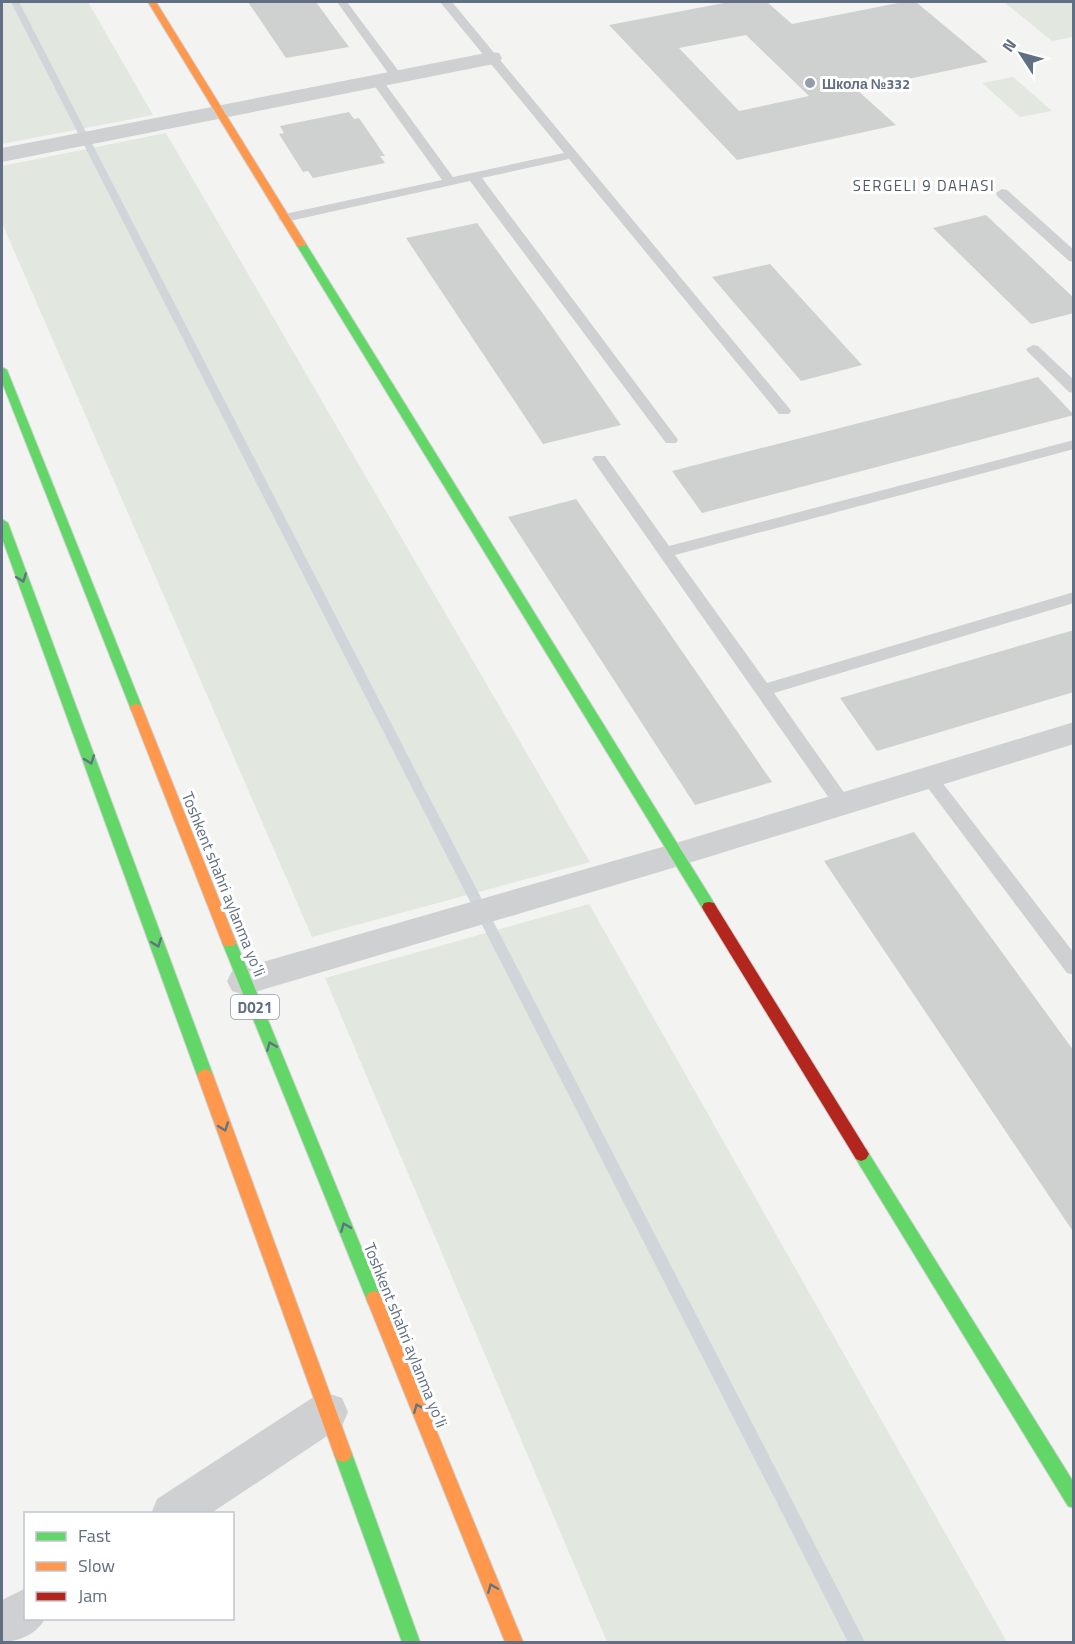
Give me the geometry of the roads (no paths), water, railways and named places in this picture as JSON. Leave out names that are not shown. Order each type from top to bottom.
[{"type":"main road","points":[[152,2],[1074,1500]]},
{"type":"main road","name":"Toshkent shahri aylanma yoʻli","points":[[2,370],[245,981],[514,1642]]},
{"type":"main road","points":[[2,523],[411,1642]]},
{"type":"street","points":[[2,154],[491,58]]},
{"type":"street","points":[[245,981],[676,855],[1074,733]]},
{"type":"street","points":[[175,1512],[327,1412]]},
{"type":"street","points":[[2,1625],[24,1611]]},
{"type":"lane","points":[[342,2],[450,182]]},
{"type":"lane","points":[[446,2],[784,411]]},
{"type":"lane","points":[[285,218],[571,155]]},
{"type":"lane","points":[[474,177],[671,440]]},
{"type":"lane","points":[[1002,193],[1074,258]]},
{"type":"lane","points":[[1033,349],[1074,389]]},
{"type":"lane","points":[[666,552],[1074,444]]},
{"type":"lane","points":[[600,459],[842,803]]},
{"type":"lane","points":[[764,690],[1074,597]]},
{"type":"lane","points":[[928,776],[1074,968]]},
{"type":"waterway","points":[[15,2],[857,1642]]},
{"type":"place","name":"Школа №332","points":[[810,83]]},
{"type":"district","name":"SERGELI 9 DAHASI","points":[[924,185]]}]
